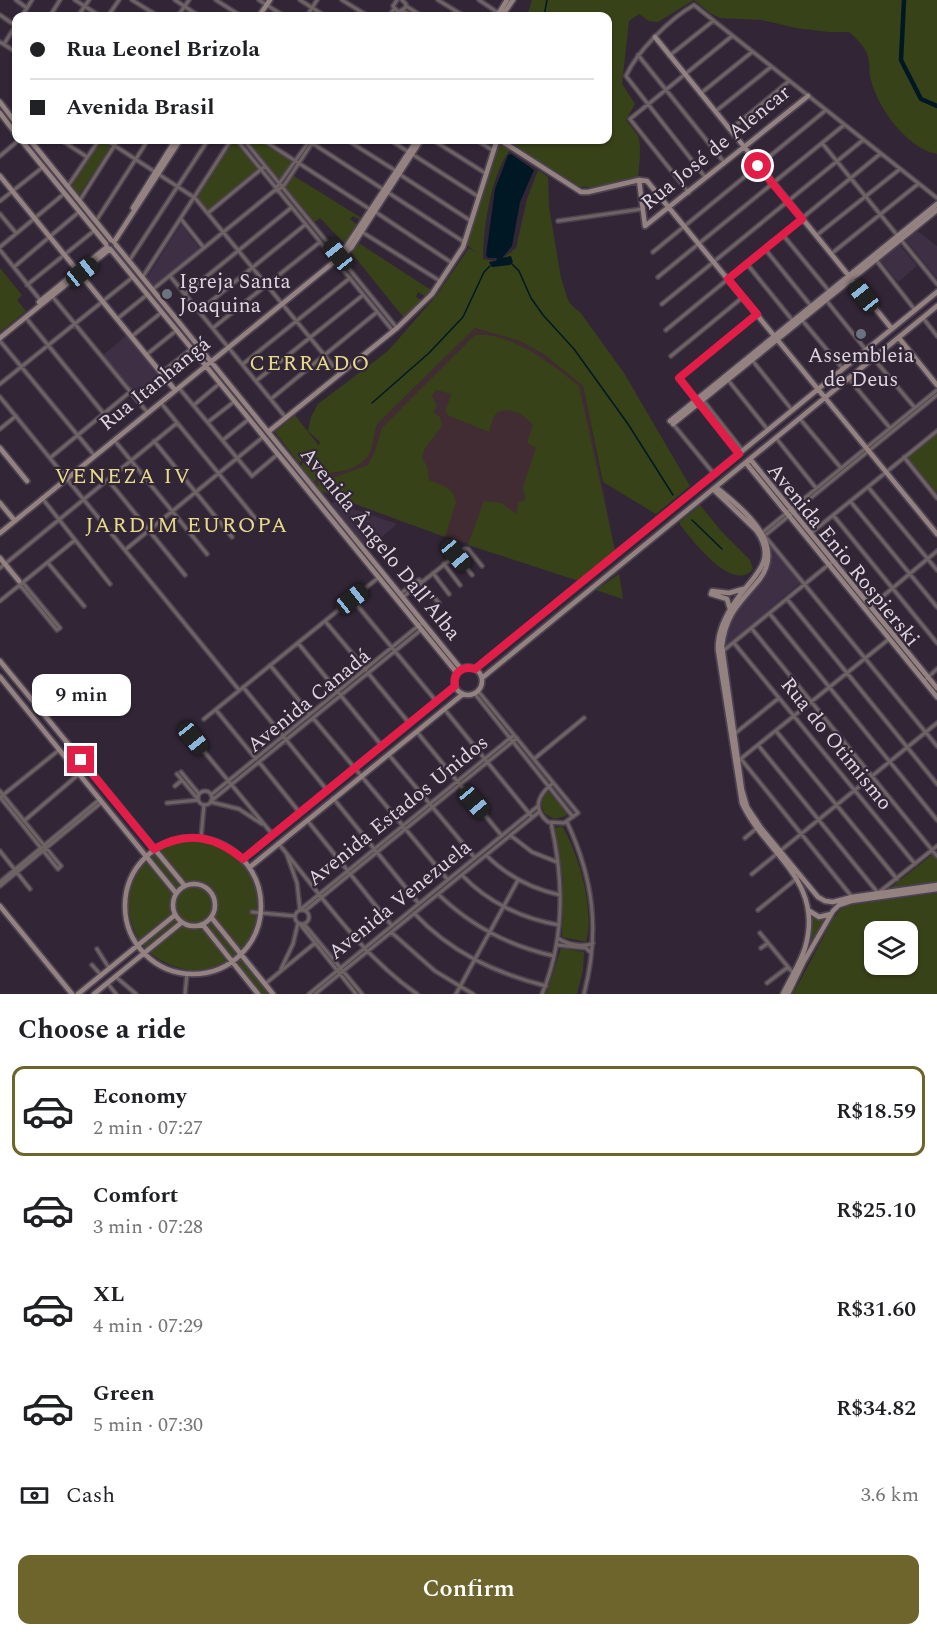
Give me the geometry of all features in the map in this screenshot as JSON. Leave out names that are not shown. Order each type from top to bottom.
[{"type":"street","points":[[16,0],[27,8]]},
{"type":"street","points":[[24,12],[32,0]]},
{"type":"street","points":[[75,0],[94,12]]},
{"type":"street","points":[[81,12],[89,0]]},
{"type":"street","points":[[132,0],[152,12]]},
{"type":"street","points":[[175,0],[194,12]]},
{"type":"street","points":[[181,12],[189,0]]},
{"type":"street","points":[[216,0],[235,12]]},
{"type":"street","points":[[259,0],[267,2],[279,12]]},
{"type":"street","points":[[300,0],[318,12]]},
{"type":"street","points":[[310,12],[317,0]]},
{"type":"street","points":[[342,0],[362,12]]},
{"type":"street","points":[[386,0],[398,11],[404,2],[417,12]]},
{"type":"street","points":[[393,4],[396,0]]},
{"type":"street","points":[[438,0],[458,12]]},
{"type":"street","points":[[479,0],[496,12]]},
{"type":"street","points":[[706,178],[626,76],[638,55],[655,37],[694,5],[937,198]]},
{"type":"street","points":[[669,56],[713,21]]},
{"type":"street","points":[[2,43],[12,30]]},
{"type":"street","points":[[689,193],[630,119],[732,36]]},
{"type":"street","points":[[655,37],[892,329]]},
{"type":"street","points":[[700,94],[752,52]]},
{"type":"street","points":[[638,55],[725,164]]},
{"type":"street","points":[[715,112],[771,67]]},
{"type":"street","points":[[729,130],[789,81]]},
{"type":"street","name":"Rua José de Alencar","points":[[647,225],[808,96]]},
{"type":"street","points":[[0,102],[12,115]]},
{"type":"street","points":[[653,252],[826,110]]},
{"type":"street","points":[[0,113],[12,128]]},
{"type":"street","points":[[658,277],[844,124]]},
{"type":"street","points":[[662,304],[863,140]]},
{"type":"street","points":[[822,143],[937,284]]},
{"type":"street","points":[[0,156],[15,144]]},
{"type":"street","points":[[24,144],[95,230],[129,261],[162,312],[191,349],[255,426],[266,434]]},
{"type":"street","points":[[33,144],[96,220],[133,277],[150,292],[210,361],[266,434]]},
{"type":"street","points":[[67,144],[88,157]]},
{"type":"street","points":[[69,186],[96,144]]},
{"type":"street","points":[[96,220],[145,144]]},
{"type":"street","points":[[0,338],[111,245],[175,144]]},
{"type":"street","points":[[129,261],[205,144]]},
{"type":"street","points":[[142,278],[229,144]]},
{"type":"street","points":[[240,144],[280,187],[363,295],[395,329]]},
{"type":"street","points":[[247,144],[266,166],[292,207],[320,242],[383,311],[395,329]]},
{"type":"street","points":[[269,144],[452,263]]},
{"type":"street","points":[[117,319],[280,187],[308,144]]},
{"type":"street","points":[[314,144],[465,243]]},
{"type":"street","points":[[353,144],[471,221]]},
{"type":"street","points":[[396,144],[479,197]]},
{"type":"street","name":"Rua Itanhangá","points":[[0,533],[335,258],[351,248],[359,230],[415,144]]},
{"type":"street","name":"Rua Itanhangá","points":[[410,153],[418,144]]},
{"type":"street","points":[[439,144],[487,174]]},
{"type":"street","points":[[483,144],[494,151]]},
{"type":"street","points":[[125,550],[424,304],[465,243],[497,144]]},
{"type":"street","points":[[506,144],[581,192],[640,180],[647,181],[937,534]]},
{"type":"street","points":[[72,201],[80,200],[114,145],[178,186],[195,198],[208,213],[340,374]]},
{"type":"street","points":[[666,330],[881,154]]},
{"type":"street","points":[[0,201],[43,166]]},
{"type":"street","points":[[208,213],[266,166]]},
{"type":"street","points":[[816,236],[900,169]]},
{"type":"street","points":[[0,176],[160,373],[194,405],[252,476],[277,453]]},
{"type":"street","points":[[640,180],[647,225]]},
{"type":"street","points":[[640,180],[647,225]]},
{"type":"street","points":[[831,254],[918,184]]},
{"type":"street","points":[[41,301],[0,249],[16,233],[66,193]]},
{"type":"street","points":[[849,278],[876,260],[937,204]]},
{"type":"street","points":[[185,294],[292,207]]},
{"type":"street","points":[[558,222],[643,209]]},
{"type":"street","points":[[776,337],[802,320],[830,293],[937,210]]},
{"type":"street","points":[[14,267],[80,211]]},
{"type":"street","points":[[0,214],[16,233]]},
{"type":"street","points":[[181,219],[204,248]]},
{"type":"street","points":[[199,311],[306,224]]},
{"type":"street","points":[[27,285],[95,230]]},
{"type":"street","points":[[359,230],[440,281]]},
{"type":"street","points":[[783,235],[830,293]]},
{"type":"street","points":[[213,328],[320,242]]},
{"type":"street","points":[[765,249],[812,308]]},
{"type":"street","points":[[876,260],[915,310]]},
{"type":"street","points":[[747,264],[793,321]]},
{"type":"street","points":[[0,338],[41,301],[79,272]]},
{"type":"street","points":[[170,276],[286,418]]},
{"type":"street","points":[[0,384],[133,277]]},
{"type":"street","points":[[243,364],[350,278]]},
{"type":"street","points":[[475,669],[937,292]]},
{"type":"street","points":[[699,401],[793,321],[826,300],[830,293]]},
{"type":"street","points":[[256,381],[363,295]]},
{"type":"street","points":[[52,296],[147,412]]},
{"type":"street","points":[[671,356],[743,297]]},
{"type":"street","points":[[826,300],[866,350]]},
{"type":"street","points":[[477,692],[482,678],[937,306]]},
{"type":"street","points":[[271,399],[324,355],[383,311]]},
{"type":"street","points":[[131,337],[162,312]]},
{"type":"street","name":"Avenida Enio Rospierski","points":[[741,452],[679,378],[757,314]]},
{"type":"street","points":[[26,318],[104,414]]},
{"type":"street","points":[[923,318],[937,336]]},
{"type":"street","points":[[802,320],[843,369]]},
{"type":"street","points":[[902,320],[908,323],[908,330]]},
{"type":"street","points":[[146,355],[177,330]]},
{"type":"street","points":[[0,338],[94,455]]},
{"type":"street","points":[[880,338],[882,345],[887,348]]},
{"type":"street","points":[[899,338],[937,385]]},
{"type":"street","points":[[160,373],[191,349]]},
{"type":"street","points":[[714,474],[672,422],[727,380],[751,358]]},
{"type":"street","points":[[751,358],[792,410]]},
{"type":"street","points":[[874,358],[915,408]]},
{"type":"street","points":[[849,379],[890,428]]},
{"type":"street","points":[[727,380],[768,430]]},
{"type":"street","points":[[194,405],[220,383]]},
{"type":"street","points":[[790,512],[816,488],[868,449],[937,390]]},
{"type":"street","points":[[50,458],[130,392]]},
{"type":"street","points":[[762,535],[937,395]]},
{"type":"street","points":[[0,397],[239,690]]},
{"type":"street","points":[[208,423],[235,401]]},
{"type":"street","points":[[160,402],[255,518]]},
{"type":"street","points":[[0,429],[16,416]]},
{"type":"street","points":[[223,441],[249,419]]},
{"type":"street","points":[[800,419],[841,468]]},
{"type":"street","points":[[0,568],[177,423]]},
{"type":"street","points":[[811,533],[937,431]]},
{"type":"street","name":"Avenida Ângelo Dall'Alba","points":[[266,434],[274,440],[401,595],[423,626]]},
{"type":"street","name":"Avenida Ângelo Dall'Alba","points":[[266,434],[277,453],[459,671]]},
{"type":"street","points":[[776,438],[816,488]]},
{"type":"street","points":[[114,440],[207,554]]},
{"type":"street","points":[[154,441],[232,537]]},
{"type":"street","points":[[752,443],[757,444],[759,452]]},
{"type":"street","points":[[0,448],[27,481]]},
{"type":"street","points":[[904,457],[937,498]]},
{"type":"street","name":"Avenida Enio Rospierski","points":[[748,461],[926,679],[937,697]]},
{"type":"street","points":[[729,462],[731,468],[736,470]]},
{"type":"street","points":[[108,480],[185,575]]},
{"type":"street","points":[[868,486],[937,570]]},
{"type":"street","points":[[714,488],[762,535],[937,746]]},
{"type":"street","points":[[42,498],[110,584]]},
{"type":"street","points":[[850,501],[937,607]]},
{"type":"street","points":[[0,503],[15,520]]},
{"type":"street","name":"Avenida Enio Rospierski","points":[[790,512],[811,533],[831,563],[870,606],[892,637]]},
{"type":"street","points":[[833,514],[937,643]]},
{"type":"street","points":[[762,535],[764,552],[762,567],[730,609],[721,630],[718,646],[732,735],[747,807],[800,879],[818,897],[830,902],[878,892],[937,887]]},
{"type":"street","points":[[732,735],[722,652],[724,634],[741,599],[759,580],[765,569],[768,554],[762,535]]},
{"type":"street","points":[[0,601],[75,540]]},
{"type":"street","points":[[401,595],[464,549],[468,549],[482,566]]},
{"type":"street","points":[[870,606],[937,551]]},
{"type":"street","points":[[456,555],[472,575]]},
{"type":"street","points":[[0,558],[57,630],[60,628]]},
{"type":"street","points":[[48,562],[84,606]]},
{"type":"street","points":[[722,652],[831,563]]},
{"type":"street","points":[[444,564],[460,585]]},
{"type":"street","points":[[433,573],[449,594]]},
{"type":"street","points":[[204,719],[379,576]]},
{"type":"street","points":[[420,581],[439,603]]},
{"type":"street","points":[[730,609],[729,601],[725,597],[711,592],[729,593],[745,588]]},
{"type":"street","points":[[352,599],[436,701]]},
{"type":"street","points":[[788,599],[937,784]]},
{"type":"street","points":[[770,614],[937,820]]},
{"type":"street","points":[[325,621],[409,723]]},
{"type":"street","name":"Avenida Canadá","points":[[204,805],[423,626]]},
{"type":"street","points":[[752,628],[937,856]]},
{"type":"street","points":[[738,762],[892,637]]},
{"type":"street","points":[[298,643],[382,746]]},
{"type":"street","name":"Rua do Otimismo","points":[[734,643],[915,864]]},
{"type":"street","points":[[0,661],[185,886]]},
{"type":"street","points":[[270,665],[448,880]]},
{"type":"street","points":[[463,694],[455,686],[454,679],[459,671],[468,668],[475,669],[482,678]]},
{"type":"street","points":[[926,679],[937,669]]},
{"type":"street","points":[[0,677],[176,893]]},
{"type":"street","name":"Avenida Enio Rospierski","points":[[926,679],[937,688]]},
{"type":"street","points":[[243,859],[455,686]]},
{"type":"street","points":[[243,687],[327,790]]},
{"type":"street","points":[[250,867],[444,708],[463,694],[477,692]]},
{"type":"street","points":[[477,692],[578,813],[567,822],[551,823]]},
{"type":"street","points":[[477,692],[573,817]]},
{"type":"street","points":[[732,735],[779,698]]},
{"type":"street","points":[[444,708],[530,816]]},
{"type":"street","points":[[216,710],[300,813]]},
{"type":"street","points":[[534,759],[584,718]]},
{"type":"street","points":[[752,874],[937,723]]},
{"type":"street","points":[[776,730],[897,879]]},
{"type":"street","points":[[416,731],[502,836]]},
{"type":"street","name":"Avenida Estados Unidos","points":[[300,910],[516,737]]},
{"type":"street","points":[[193,738],[273,835]]},
{"type":"street","points":[[758,745],[878,892]]},
{"type":"street","points":[[1,794],[59,750]]},
{"type":"street","points":[[388,753],[477,860]]},
{"type":"street","points":[[738,762],[742,803],[757,828],[779,852]]},
{"type":"street","points":[[738,762],[802,834],[852,897]]},
{"type":"street","points":[[198,798],[179,773],[182,780],[204,805],[201,838]]},
{"type":"street","points":[[24,821],[79,774]]},
{"type":"street","points":[[175,786],[182,780]]},
{"type":"street","name":"Avenida Canadá","points":[[211,795],[230,783]]},
{"type":"street","points":[[542,994],[557,946],[560,925],[558,862],[551,823],[539,812],[538,807],[541,794],[553,783]]},
{"type":"street","points":[[166,803],[198,798],[204,791],[211,795],[211,801],[239,809],[266,827]]},
{"type":"street","points":[[1,794],[44,849]]},
{"type":"street","points":[[1,794],[59,867]]},
{"type":"street","points":[[0,884],[101,801],[108,799],[109,794]]},
{"type":"street","points":[[333,798],[421,905]]},
{"type":"street","name":"Avenida Venezuela","points":[[309,994],[391,932],[448,880],[486,855],[538,807]]},
{"type":"street","name":"Avenida Venezuela","points":[[366,950],[392,926],[462,875],[502,836],[539,812]]},
{"type":"street","points":[[306,820],[392,926]]},
{"type":"street","points":[[567,822],[590,886],[593,910],[593,943],[584,994]]},
{"type":"street","points":[[745,838],[757,828]]},
{"type":"street","points":[[510,835],[532,852],[558,862]]},
{"type":"street","points":[[182,838],[201,838],[222,844],[250,867],[260,891],[261,913],[256,932],[241,954],[232,962],[212,972],[186,974],[159,965],[144,953],[128,928],[125,904],[130,881],[146,856],[154,849],[182,838]]},
{"type":"street","points":[[278,843],[366,950],[415,994]]},
{"type":"street","points":[[878,892],[937,846]]},
{"type":"street","points":[[0,851],[30,889]]},
{"type":"street","points":[[285,851],[297,883],[300,910],[295,916]]},
{"type":"street","points":[[486,855],[518,880],[560,895]]},
{"type":"street","points":[[462,875],[479,890],[505,906],[536,920],[560,925]]},
{"type":"street","points":[[783,994],[807,941],[807,907],[800,879]]},
{"type":"street","points":[[758,910],[800,879]]},
{"type":"street","points":[[456,994],[518,880]]},
{"type":"street","points":[[197,884],[210,892],[215,904],[211,917],[202,925],[188,926],[175,915],[172,902],[176,893],[185,886],[197,884]]},
{"type":"street","points":[[788,994],[803,963],[839,905],[937,887]]},
{"type":"street","points":[[438,894],[460,915],[490,934],[520,947],[554,957]]},
{"type":"street","name":"Avenida Estados Unidos","points":[[306,910],[321,895]]},
{"type":"street","points":[[807,907],[814,898],[818,897]]},
{"type":"street","points":[[830,902],[832,913]]},
{"type":"street","points":[[0,906],[72,994]]},
{"type":"street","points":[[807,907],[819,917],[832,913]]},
{"type":"street","points":[[300,910],[306,910],[309,917],[304,924]]},
{"type":"street","points":[[252,912],[295,916]]},
{"type":"street","points":[[414,913],[434,933],[475,960],[510,976],[546,986]]},
{"type":"street","points":[[78,994],[175,915]]},
{"type":"street","points":[[295,916],[315,943],[362,994]]},
{"type":"street","points":[[211,917],[273,994]]},
{"type":"street","points":[[94,994],[182,923]]},
{"type":"street","points":[[299,923],[304,924],[356,994]]},
{"type":"street","points":[[278,973],[289,954],[299,923]]},
{"type":"street","points":[[202,925],[256,993]]},
{"type":"street","points":[[391,932],[426,964],[473,994]]},
{"type":"street","points":[[760,933],[793,973]]},
{"type":"street","points":[[558,938],[562,941],[587,946],[593,943]]},
{"type":"street","points":[[265,984],[315,943]]},
{"type":"street","points":[[761,948],[768,943]]},
{"type":"street","points":[[557,946],[561,944],[586,948],[591,954]]},
{"type":"street","points":[[97,949],[109,968]]},
{"type":"street","points":[[92,965],[101,975]]},
{"type":"street","points":[[767,983],[788,967]]},
{"type":"street","name":"Avenida Venezuela","points":[[315,994],[340,971]]},
{"type":"street","points":[[185,994],[186,974]]},
{"type":"street","points":[[116,977],[136,994]]},
{"type":"street","points":[[107,983],[116,994]]},
{"type":"shaded area","points":[[181,224],[200,249],[152,288],[146,279]]},
{"type":"shaded area","points":[[916,230],[937,246],[937,278],[905,239]]},
{"type":"shaded area","points":[[899,244],[917,266],[898,282],[880,260]]},
{"type":"shaded area","points":[[475,328],[520,341],[545,355],[583,386],[615,551],[579,581],[397,520],[318,490],[313,484],[319,475],[342,472],[378,423]]},
{"type":"shaded area","points":[[127,335],[163,379],[139,399],[103,355]]},
{"type":"shaded area","points":[[333,502],[397,524],[368,549],[332,504]]},
{"type":"shaded area","points":[[770,545],[800,583],[725,646],[727,631],[740,605],[768,573],[771,564]]},
{"type":"green space","points":[[532,0],[694,0],[658,22],[649,21],[639,14],[629,21],[622,84],[635,104],[626,120],[639,140],[638,177],[592,187],[580,187],[512,144],[612,144],[612,12],[528,12]]},
{"type":"green space","points":[[694,0],[937,0],[937,154],[914,144],[894,124],[873,88],[867,53],[849,32],[796,28],[762,20],[720,18]]},
{"type":"green space","points":[[98,144],[107,144],[111,147],[78,197],[71,187]]},
{"type":"green space","points":[[230,144],[237,144],[259,170],[208,211],[197,197]]},
{"type":"green space","points":[[249,144],[266,144],[294,162],[281,181]]},
{"type":"green space","points":[[499,144],[510,150],[503,160],[489,202],[483,259],[495,261],[489,262],[492,267],[512,264],[510,256],[502,259],[516,248],[527,199],[538,170],[548,177],[549,207],[561,278],[568,300],[580,312],[624,373],[690,486],[656,514],[603,482],[583,386],[545,355],[520,341],[475,328],[378,423],[369,455],[358,465],[343,471],[319,475],[313,484],[300,468],[306,458],[319,447],[299,463],[275,432],[295,415],[319,446],[320,442],[308,431],[311,417],[318,404],[388,351],[436,296],[469,248],[478,254],[467,245]]},
{"type":"green space","points":[[294,176],[363,219],[362,221],[353,216],[350,219],[358,226],[346,245],[320,218],[315,222],[285,187]]},
{"type":"green space","points":[[357,242],[431,290],[426,297],[418,292],[416,297],[423,301],[404,318],[350,251]]},
{"type":"green space","points":[[0,268],[22,295],[17,300],[26,311],[0,332]]},
{"type":"green space","points":[[475,335],[489,335],[517,344],[544,359],[579,386],[615,551],[579,581],[468,545],[484,501],[501,503],[517,514],[518,503],[525,500],[523,487],[536,448],[527,443],[533,425],[526,418],[511,411],[497,413],[489,432],[447,415],[446,410],[451,394],[436,390],[432,396],[437,406],[433,412],[440,417],[442,426],[425,448],[422,458],[427,466],[429,480],[446,487],[455,497],[456,502],[445,537],[318,490],[321,478],[336,477],[368,465],[382,428]]},
{"type":"green space","points":[[937,433],[937,493],[907,458]]},
{"type":"green space","points":[[700,505],[722,532],[750,560],[753,569],[744,575],[735,575],[724,570],[703,552],[680,525],[680,522]]},
{"type":"green space","points":[[619,574],[623,599],[596,590]]},
{"type":"green space","points":[[546,792],[549,792],[567,813],[566,816],[554,819],[544,813],[541,803]]},
{"type":"green space","points":[[562,826],[574,851],[584,882],[588,914],[586,942],[562,937],[563,880],[554,828]]},
{"type":"green space","points":[[197,839],[217,844],[233,854],[246,866],[255,881],[259,898],[259,916],[253,934],[242,951],[211,913],[202,921],[193,924],[179,917],[175,909],[175,901],[179,893],[189,886],[159,850],[174,842]]},
{"type":"green space","points":[[155,853],[181,886],[177,889],[151,856]]},
{"type":"green space","points":[[933,854],[937,859],[937,882],[889,889]]},
{"type":"green space","points":[[147,860],[174,893],[171,902],[172,913],[139,940],[131,920],[129,899],[134,879]]},
{"type":"green space","points":[[937,893],[937,994],[793,994],[833,919],[841,909],[849,905]]},
{"type":"green space","points":[[810,914],[818,919],[827,918],[803,958]]},
{"type":"green space","points":[[174,917],[179,922],[146,948],[142,944]]},
{"type":"green space","points":[[211,921],[237,954],[232,958],[206,926]]},
{"type":"green space","points":[[183,925],[191,928],[202,927],[229,961],[208,969],[188,970],[167,964],[149,952]]},
{"type":"green space","points":[[561,948],[584,952],[583,970],[577,994],[546,994]]},
{"type":"green space","points":[[241,959],[270,994],[261,994],[236,963]]},
{"type":"water","points":[[511,154],[534,170],[520,202],[512,246],[502,258],[511,256],[513,262],[510,265],[492,267],[489,262],[496,261],[497,258],[488,258],[486,255],[495,189],[508,155]]},
{"type":"waterway","points":[[545,12],[547,0]]},
{"type":"waterway","points":[[904,0],[901,60],[921,99],[937,106]]},
{"type":"waterway","points":[[512,264],[519,271],[531,298],[574,349],[628,424],[673,495]]},
{"type":"waterway","points":[[372,403],[429,353],[463,317],[484,272],[490,266]]},
{"type":"waterway","points":[[692,520],[722,549]]},
{"type":"place","name":"Igreja Santa Joaquina","points":[[167,294]]},
{"type":"place","name":"Assembleia de Deus","points":[[861,334]]},
{"type":"district","name":"CERRADO","points":[[310,363]]},
{"type":"district","name":"VENEZA IV","points":[[123,476]]},
{"type":"district","name":"JARDIM EUROPA","points":[[187,525]]},
{"type":"route","points":[[81,760],[154,849],[167,842],[193,837],[222,844],[243,859],[455,686],[454,679],[459,671],[465,668],[475,669],[739,454],[679,378],[757,314],[728,279],[802,219],[758,166]]}]
